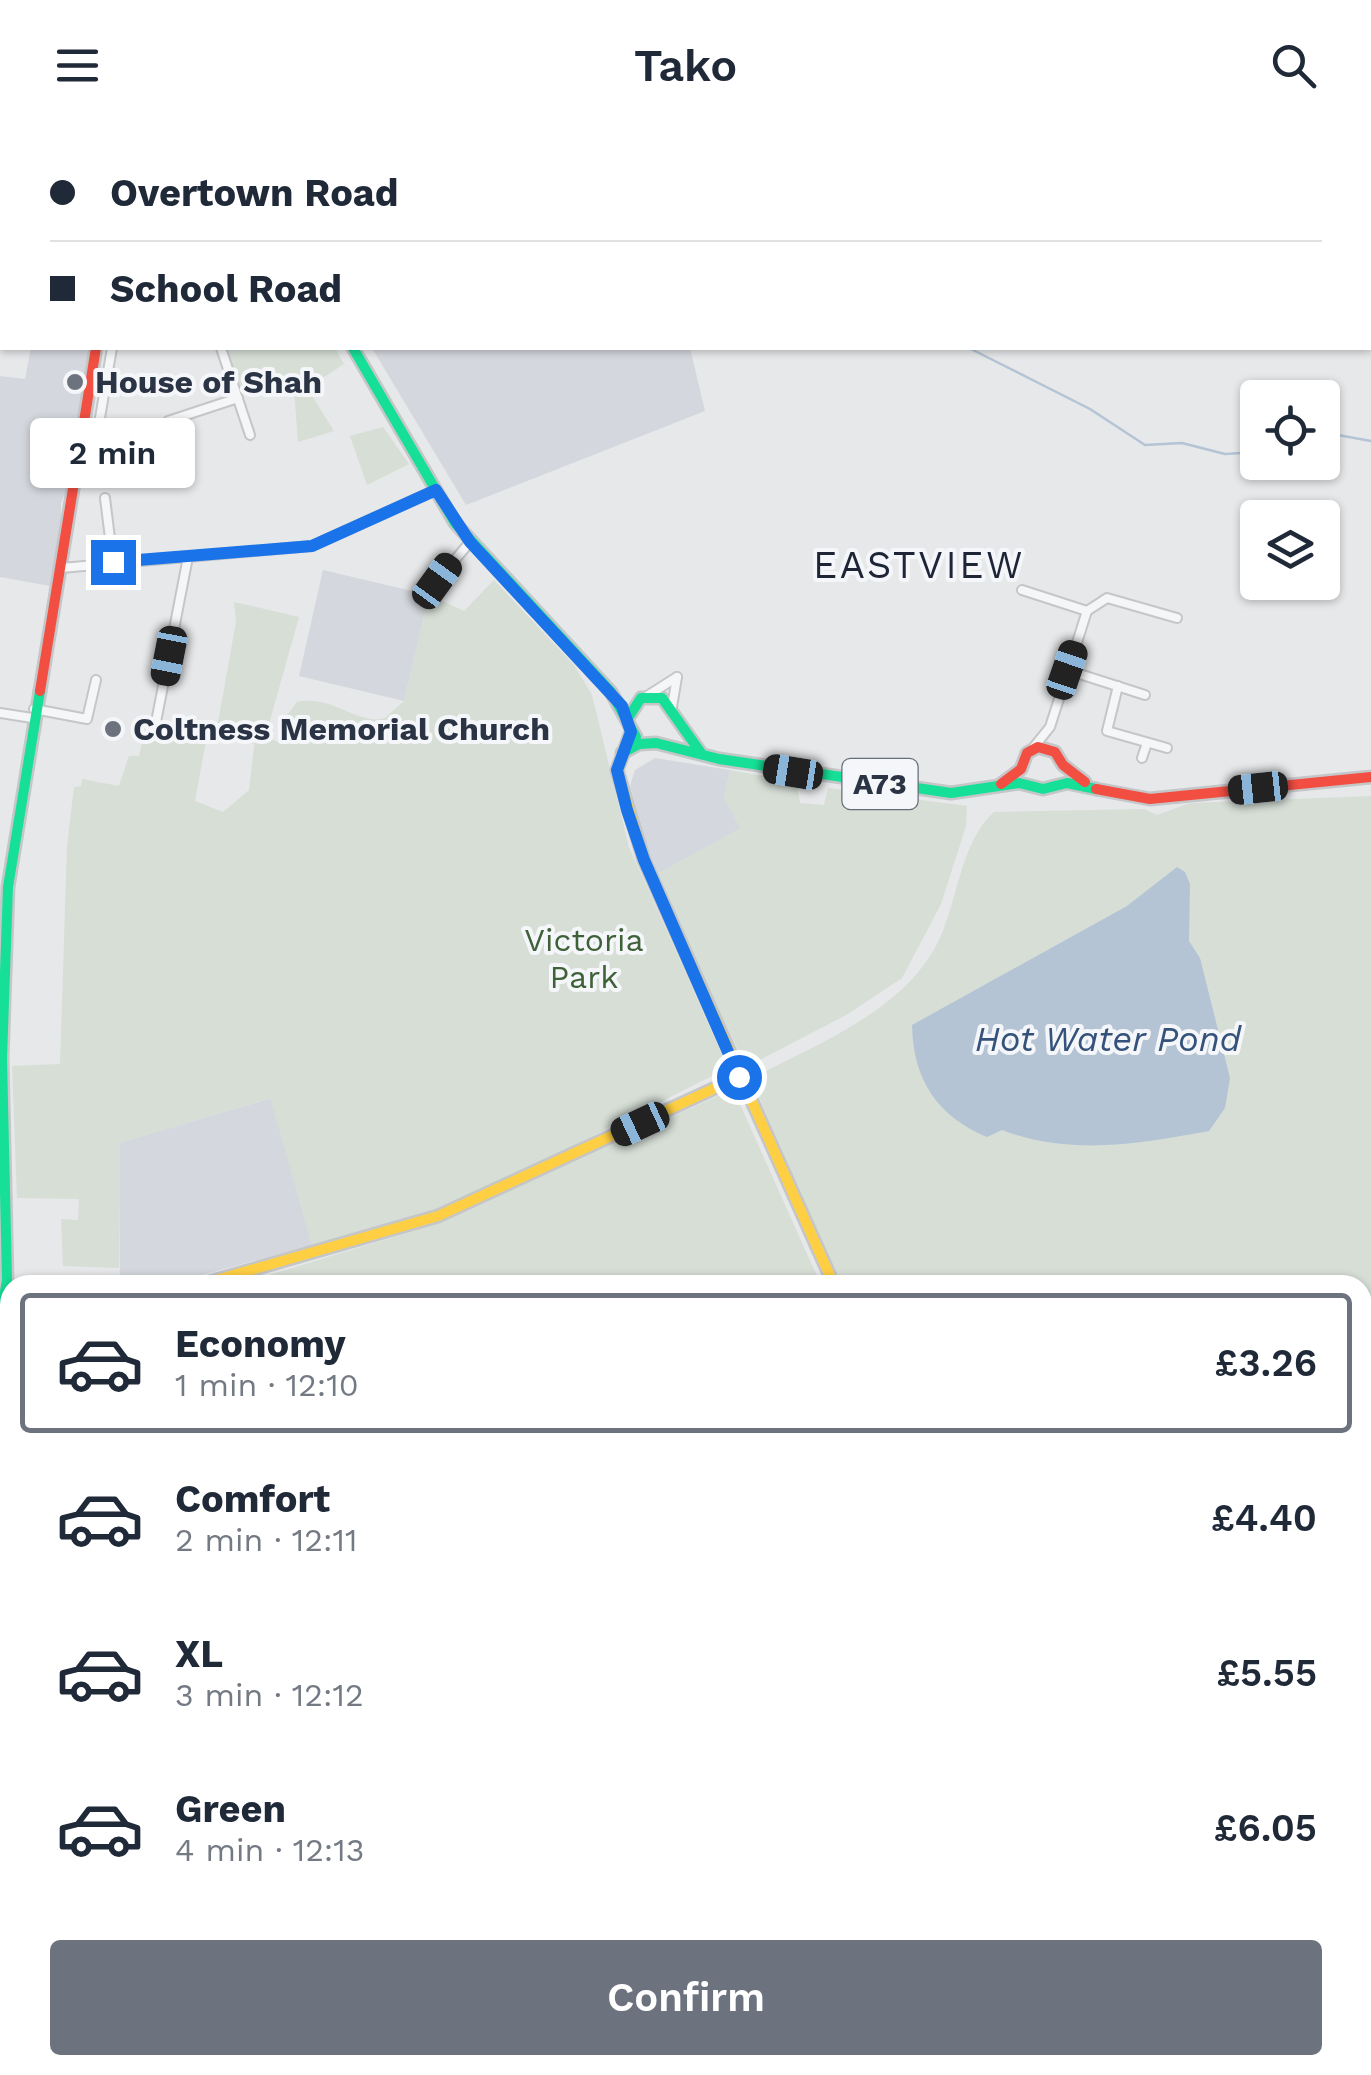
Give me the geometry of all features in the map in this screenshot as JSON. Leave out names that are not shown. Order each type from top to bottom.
[{"type":"main road","points":[[7,1275],[6,926],[33,714],[96,350]]},
{"type":"main road","points":[[353,350],[470,542],[612,692],[628,718],[631,732],[617,770],[644,860],[829,1275]]},
{"type":"main road","points":[[612,692],[662,698],[704,756]]},
{"type":"main road","points":[[628,718],[644,697]]},
{"type":"main road","points":[[622,753],[670,735],[674,715]]},
{"type":"main road","name":"A73","points":[[631,732],[653,743],[704,756],[940,793],[988,789]]},
{"type":"main road","points":[[988,789],[1021,769],[1032,750],[1055,752],[1063,765],[1096,787]]},
{"type":"main road","points":[[1054,786],[1063,765]]},
{"type":"main road","points":[[1021,769],[1027,783],[1037,789],[1096,787],[1132,798],[1371,777]]},
{"type":"main road","points":[[988,789],[1027,783]]},
{"type":"main road","points":[[234,1275],[438,1216],[739,1077]]},
{"type":"street","points":[[97,435],[112,350]]},
{"type":"street","points":[[222,350],[250,435]]},
{"type":"street","points":[[168,421],[238,398]]},
{"type":"street","points":[[61,568],[312,546],[436,490]]},
{"type":"street","points":[[105,498],[113,562]]},
{"type":"street","points":[[433,596],[437,581],[470,542]]},
{"type":"street","points":[[156,722],[188,557]]},
{"type":"street","points":[[1022,590],[1087,611]]},
{"type":"street","points":[[1032,750],[1050,727],[1087,611],[1107,598],[1176,618]]},
{"type":"street","points":[[1067,670],[1144,695]]},
{"type":"street","points":[[644,697],[677,678],[674,715]]},
{"type":"street","points":[[0,712],[88,719],[96,680]]},
{"type":"street","points":[[1118,686],[1108,731],[1167,748]]},
{"type":"street","points":[[1050,727],[1055,752]]},
{"type":"street","points":[[1142,758],[1148,742]]},
{"type":"shaded area","points":[[31,350],[90,350],[73,454],[66,454],[64,467],[70,481],[61,503],[61,543],[50,586],[0,577],[0,376],[25,379]]},
{"type":"shaded area","points":[[373,350],[690,350],[705,411],[466,505]]},
{"type":"shaded area","points":[[323,570],[429,595],[404,701],[299,676]]},
{"type":"shaded area","points":[[655,758],[730,770],[724,798],[741,828],[656,875],[630,786],[635,770]]},
{"type":"shaded area","points":[[271,1098],[312,1245],[202,1275],[120,1275],[119,1143]]},
{"type":"green space","points":[[224,350],[336,350],[344,364],[307,388],[334,431],[298,442],[294,390],[243,393]]},
{"type":"green space","points":[[383,427],[409,464],[367,485],[350,436]]},
{"type":"green space","name":"Victoria Park","points":[[494,580],[574,665],[592,695],[629,847],[722,1054],[720,1072],[491,1187],[413,1218],[312,1245],[270,1098],[120,1143],[119,1268],[63,1266],[61,1219],[78,1220],[79,1199],[17,1198],[12,1066],[60,1064],[67,846],[74,787],[81,786],[82,779],[119,786],[129,756],[139,756],[147,723],[207,735],[195,801],[223,812],[249,790],[255,738],[217,728],[236,622],[234,602],[299,617],[265,738],[279,742],[283,721],[297,702],[322,702],[365,718],[385,718],[404,701],[429,595],[464,611]]},
{"type":"green space","points":[[730,770],[796,782],[800,803],[824,805],[828,788],[967,806],[966,826],[941,904],[902,978],[848,1014],[750,1065],[738,1050],[656,875],[740,828],[724,798]]},
{"type":"green space","points":[[1371,796],[1371,1275],[837,1275],[751,1079],[851,1027],[916,975],[941,937],[972,842],[994,812],[1144,809],[1157,815],[1190,803]]},
{"type":"green space","points":[[729,1095],[738,1100],[817,1275],[269,1275],[420,1229],[718,1096]]},
{"type":"water","name":"Hot Water Pond","points":[[1177,867],[1185,872],[1190,884],[1189,941],[1200,958],[1230,1078],[1225,1108],[1209,1131],[1105,1145],[1053,1143],[1002,1130],[987,1137],[942,1107],[931,1094],[917,1063],[912,1025],[1127,906]]},
{"type":"waterway","points":[[973,350],[1090,409],[1145,445],[1182,443],[1225,454],[1240,453]]},
{"type":"waterway","points":[[1340,435],[1371,441]]},
{"type":"traffic: fast","points":[[354,350],[455,523],[611,692],[636,737]]},
{"type":"traffic: fast","points":[[7,1275],[2,1058],[8,887],[40,691]]},
{"type":"traffic: fast","points":[[628,718],[641,698],[662,698],[701,753]]},
{"type":"traffic: fast","points":[[622,753],[639,744],[656,743],[719,759],[951,793],[1019,783],[1043,789],[1067,783],[1096,789]]},
{"type":"traffic: slow","points":[[631,732],[617,770],[644,860],[830,1275]]},
{"type":"traffic: slow","points":[[234,1275],[438,1216],[739,1077]]},
{"type":"traffic: jam","points":[[40,691],[96,350]]},
{"type":"traffic: jam","points":[[1001,784],[1021,769],[1027,753],[1038,747],[1055,752],[1063,765],[1085,782]]},
{"type":"traffic: jam","points":[[1096,789],[1150,799],[1371,777]]},
{"type":"place","name":"House of Shah","points":[[75,382]]},
{"type":"place","name":"Coltness Memorial Church","points":[[113,729]]},
{"type":"district","name":"EASTVIEW","points":[[919,565]]},
{"type":"route","points":[[113,562],[312,546],[436,490],[470,542],[622,706],[631,732],[617,770],[627,810],[644,860],[739,1077]]}]
